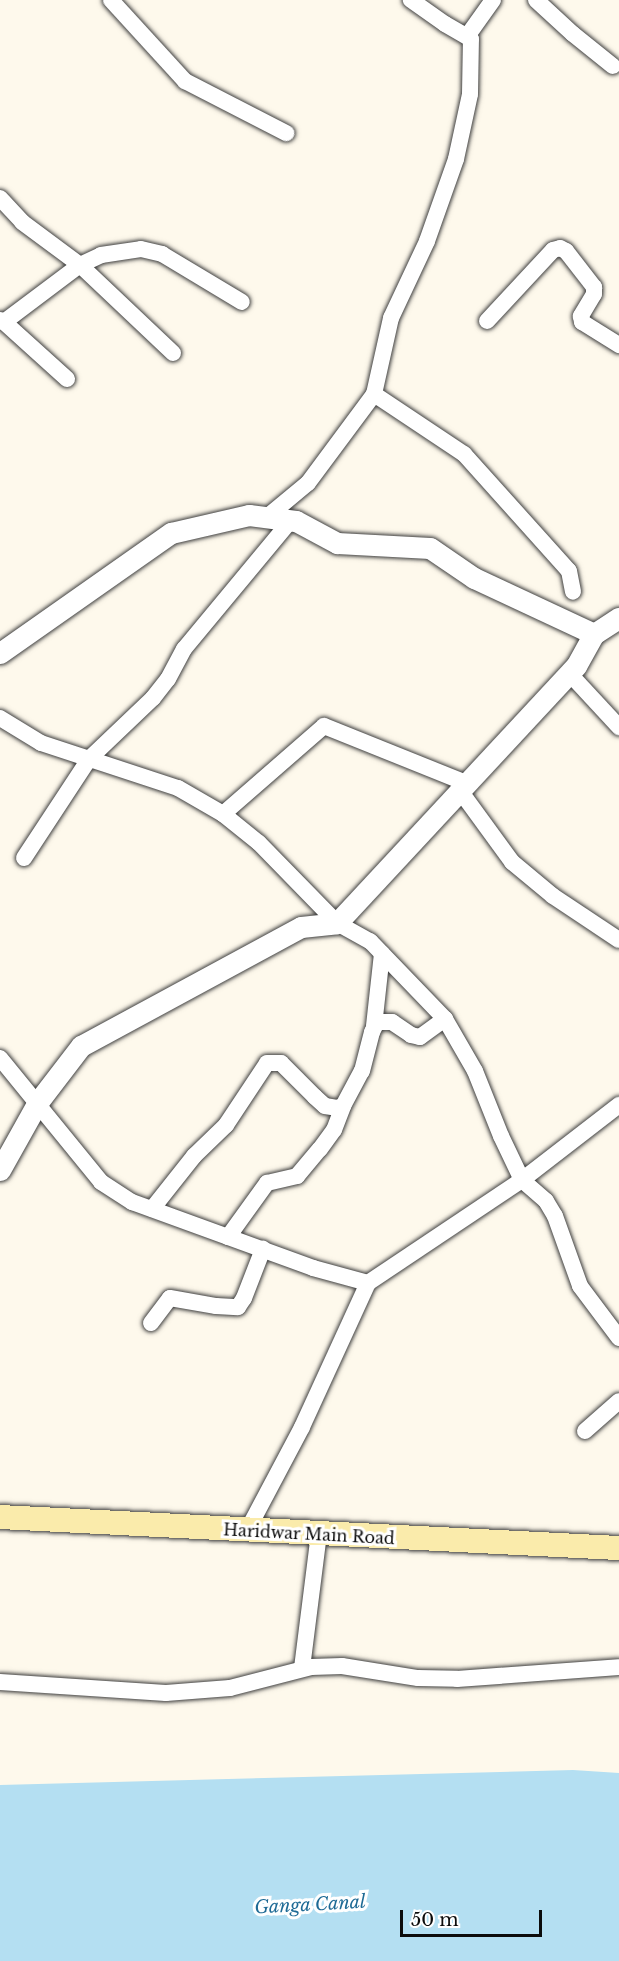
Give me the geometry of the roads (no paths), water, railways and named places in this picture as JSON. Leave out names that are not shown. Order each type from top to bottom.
[{"type":"main road","name":"Haridwar Main Road","points":[[0,1518],[619,1548]]},
{"type":"street","points":[[111,0],[185,81],[286,133]]},
{"type":"street","points":[[267,517],[308,483],[374,394],[391,318],[427,241],[465,123],[472,57],[471,39],[411,0]]},
{"type":"street","points":[[468,35],[493,0]]},
{"type":"street","points":[[536,0],[613,66]]},
{"type":"street","points":[[0,198],[22,222],[80,265],[173,353]]},
{"type":"street","points":[[487,321],[553,250],[560,248],[566,251],[594,287],[594,294],[581,316],[582,322],[619,345]]},
{"type":"street","points":[[67,380],[2,321],[80,265],[101,255],[124,250],[152,249],[242,302]]},
{"type":"street","points":[[374,394],[464,454],[569,571],[573,592]]},
{"type":"street","points":[[0,653],[171,533],[249,515],[291,520],[337,543],[430,549],[474,578],[594,634]]},
{"type":"street","points":[[24,858],[89,759],[153,698],[168,679],[184,649],[291,520]]},
{"type":"street","points":[[0,1170],[38,1102],[81,1046],[302,927],[337,923],[569,672],[594,634],[619,618]]},
{"type":"street","points":[[569,672],[619,727]]},
{"type":"street","points":[[0,718],[41,743],[178,788],[222,814],[259,843],[337,923],[370,941],[382,953],[446,1019],[475,1071],[501,1137],[522,1180],[546,1201],[555,1216],[580,1286],[619,1338]]},
{"type":"street","points":[[222,814],[324,726],[464,788],[512,862],[553,896],[619,940]]},
{"type":"street","points":[[228,1237],[267,1183],[297,1176],[334,1130],[343,1106],[362,1071],[374,1026],[382,953]]},
{"type":"street","points":[[374,1026],[386,1020],[411,1035],[420,1037],[446,1019]]},
{"type":"street","points":[[0,1058],[101,1182],[132,1202],[262,1250],[368,1284]]},
{"type":"street","points":[[152,1209],[194,1156],[226,1125],[267,1062],[281,1063],[325,1106],[337,1108],[343,1106]]},
{"type":"street","points":[[247,1531],[302,1427],[368,1284],[522,1180],[619,1105]]},
{"type":"street","points":[[151,1323],[170,1298],[216,1306],[238,1307],[244,1298],[262,1250]]},
{"type":"street","points":[[585,1431],[619,1401]]},
{"type":"street","points":[[302,1668],[319,1534]]},
{"type":"street","points":[[0,1682],[166,1693],[230,1688],[302,1668],[342,1666],[418,1678],[457,1680],[619,1667]]},
{"type":"water","name":"Ganga Canal","points":[[573,1770],[619,1773],[619,1961],[0,1961],[0,1785]]}]
